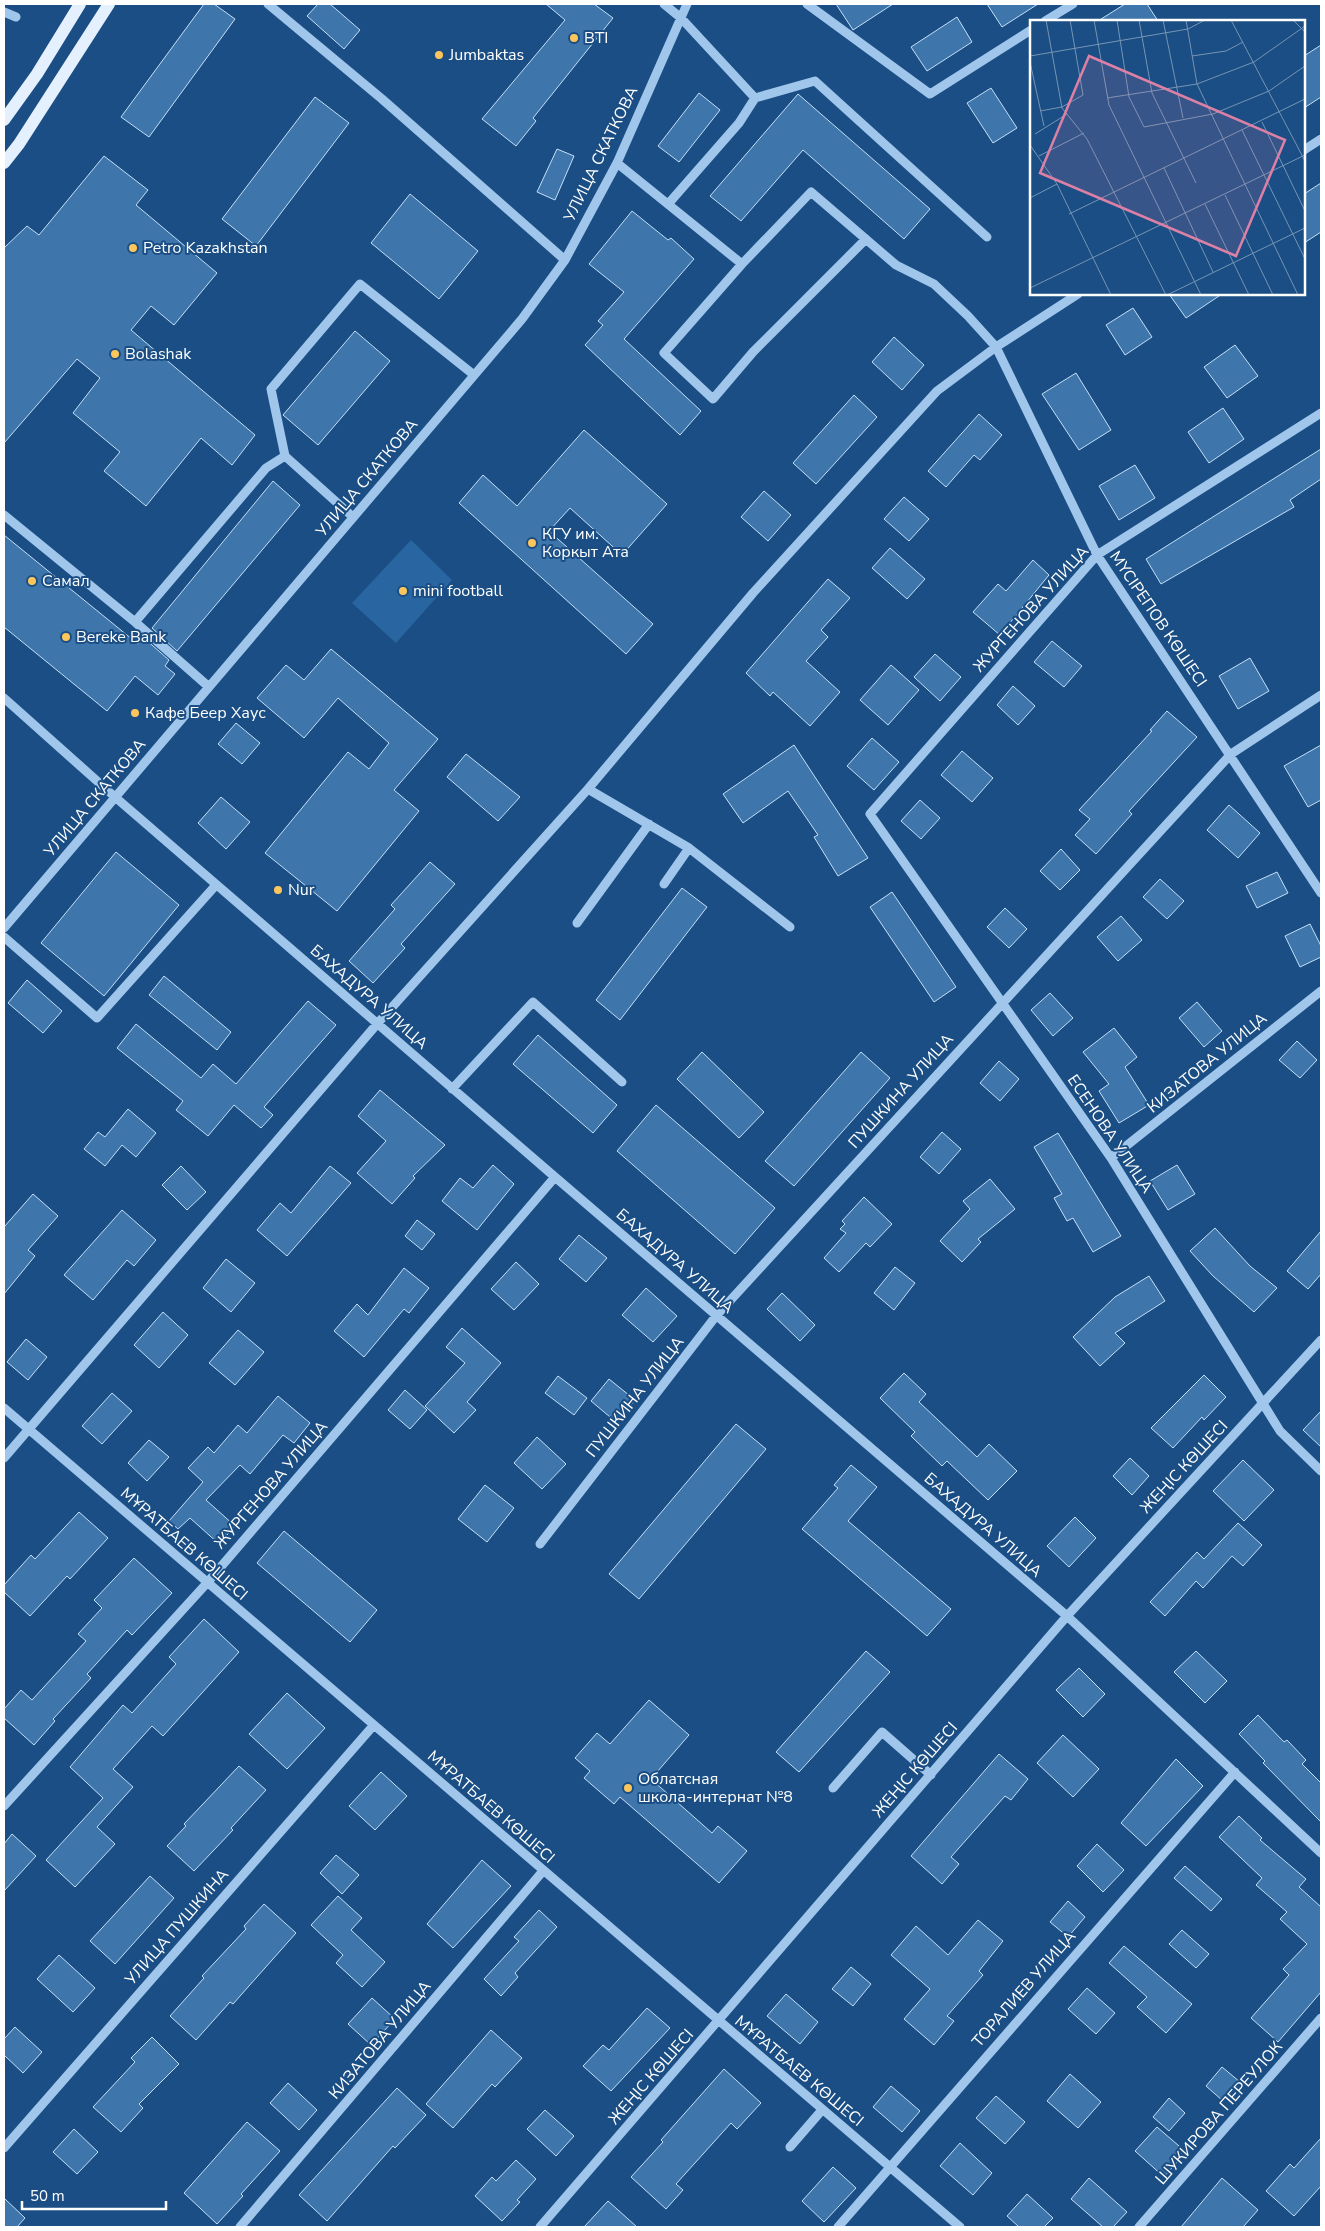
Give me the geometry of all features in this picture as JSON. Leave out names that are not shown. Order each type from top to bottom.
[{"type":"main road","points":[[4,120],[37,74],[80,4]]},
{"type":"main road","points":[[4,163],[19,144],[109,4]]},
{"type":"street","points":[[268,4],[382,99],[565,260]]},
{"type":"street","points":[[664,4],[681,18],[755,98]]},
{"type":"street","name":"УЛИЦА СКАТКОВА","points":[[4,928],[522,319],[565,260],[617,163],[687,4]]},
{"type":"street","points":[[807,4],[930,94],[1030,31]]},
{"type":"street","points":[[1048,20],[1073,4]]},
{"type":"street","points":[[4,12],[16,17]]},
{"type":"street","points":[[669,203],[739,123],[755,98],[816,81],[987,236]]},
{"type":"street","points":[[1305,149],[1321,139]]},
{"type":"street","points":[[617,163],[669,203],[742,264],[664,352],[713,399],[760,345],[866,239]]},
{"type":"street","name":"МҮСІРЕПОВ КӨШЕСІ","points":[[742,264],[811,192],[896,265],[934,284],[968,316],[996,347],[1097,555],[1231,754],[1321,893]]},
{"type":"street","points":[[353,517],[285,456],[271,389],[360,284],[474,375]]},
{"type":"street","points":[[4,1458],[378,1024],[588,789],[753,593],[930,398],[996,347],[1076,295]]},
{"type":"street","name":"ЖУРГЕНОВА УЛИЦА","points":[[870,814],[1097,555],[1321,413]]},
{"type":"street","points":[[135,622],[266,468],[285,456]]},
{"type":"street","points":[[4,515],[135,622],[209,686]]},
{"type":"street","name":"ПУШКИНА УЛИЦА","points":[[540,1544],[716,1316],[1231,754],[1321,695]]},
{"type":"street","name":"БАХАДУРА УЛИЦА","points":[[4,698],[114,797],[1067,1616],[1321,1854]]},
{"type":"street","points":[[588,789],[689,848],[790,927]]},
{"type":"street","name":"ЕСЕНОВА УЛИЦА","points":[[870,814],[1111,1158],[1264,1402],[1280,1431],[1321,1472]]},
{"type":"street","points":[[577,923],[649,824]]},
{"type":"street","points":[[664,884],[689,848]]},
{"type":"street","points":[[4,937],[97,1018],[216,885]]},
{"type":"street","name":"КИЗАТОВА УЛИЦА","points":[[1111,1158],[1321,991]]},
{"type":"street","points":[[452,1088],[533,1002],[622,1082]]},
{"type":"street","name":"ЖУРГЕНОВА УЛИЦА","points":[[4,1806],[207,1583],[555,1177]]},
{"type":"street","name":"ЖЕҢІС КӨШЕСІ","points":[[540,2227],[1067,1616],[1321,1340]]},
{"type":"street","name":"МҰРАТБАЕВ КӨШЕСІ","points":[[4,1408],[718,2022],[960,2227]]},
{"type":"street","name":"УЛИЦА ПУШКИНА","points":[[4,2148],[373,1726]]},
{"type":"street","points":[[833,1788],[882,1732],[931,1775]]},
{"type":"street","name":"ТОРАЛИЕВ УЛИЦА","points":[[838,2227],[1235,1772]]},
{"type":"street","name":"КИЗАТОВА УЛИЦА","points":[[240,2227],[543,1871]]},
{"type":"street","name":"ШУКИРОВА ПЕРЕУЛОК","points":[[1139,2227],[1321,2018]]},
{"type":"street","points":[[790,2146],[822,2110]]},
{"type":"shaded area","name":"mini football","points":[[411,540],[452,580],[396,643],[352,603]]},
{"type":"building","points":[[204,4],[214,4],[235,19],[149,137],[121,117]]},
{"type":"building","points":[[318,4],[330,4],[360,30],[344,49],[307,16]]},
{"type":"building","name":"BTI","points":[[546,4],[594,4],[613,18],[533,118],[536,121],[516,146],[482,119],[565,20]]},
{"type":"building","points":[[836,4],[893,4],[853,30]]},
{"type":"building","points":[[987,4],[1038,4],[1002,27]]},
{"type":"building","points":[[1125,4],[1147,4],[1157,20],[1100,20]]},
{"type":"building","points":[[957,17],[972,42],[927,71],[911,47]]},
{"type":"building","points":[[1321,45],[1321,97],[1305,107],[1305,55]]},
{"type":"building","points":[[991,88],[1017,128],[993,143],[967,103]]},
{"type":"building","points":[[699,93],[720,110],[679,162],[658,146]]},
{"type":"building","points":[[798,94],[930,209],[904,239],[803,150],[741,221],[710,196]]},
{"type":"building","points":[[315,97],[349,123],[256,246],[222,219]]},
{"type":"building","points":[[557,149],[574,156],[555,200],[537,192]]},
{"type":"building","points":[[104,156],[148,190],[136,205],[217,273],[174,325],[151,306],[131,330],[255,435],[232,465],[201,438],[146,506],[104,471],[120,452],[73,413],[100,378],[77,359],[4,443],[4,248],[27,226],[39,235]]},
{"type":"building","points":[[1321,183],[1321,232],[1305,242],[1305,193]]},
{"type":"building","points":[[410,194],[478,251],[439,299],[371,243]]},
{"type":"building","points":[[632,211],[668,240],[671,238],[694,259],[624,339],[701,411],[680,435],[585,345],[603,325],[598,321],[624,292],[589,264]]},
{"type":"building","points":[[1170,295],[1220,295],[1186,318]]},
{"type":"building","points":[[1133,308],[1152,337],[1125,355],[1106,325]]},
{"type":"building","points":[[355,331],[390,361],[318,445],[283,415]]},
{"type":"building","points":[[894,337],[924,365],[902,390],[872,362]]},
{"type":"building","points":[[1235,345],[1258,376],[1227,398],[1204,367]]},
{"type":"building","points":[[1076,373],[1111,430],[1079,450],[1042,394]]},
{"type":"building","points":[[854,395],[877,417],[816,484],[793,463]]},
{"type":"building","points":[[1223,408],[1244,439],[1209,463],[1188,432]]},
{"type":"building","points":[[979,414],[1002,435],[980,460],[974,455],[946,487],[928,471]]},
{"type":"building","name":"КГУ им. Коркыт Ата","points":[[584,430],[667,504],[622,555],[570,508],[549,531],[653,624],[626,654],[459,503],[483,475],[517,506]]},
{"type":"building","points":[[1321,449],[1321,479],[1290,500],[1294,507],[1161,584],[1146,559]]},
{"type":"building","points":[[1135,465],[1155,498],[1119,520],[1099,486]]},
{"type":"building","points":[[273,481],[300,505],[177,651],[152,628]]},
{"type":"building","points":[[764,491],[791,515],[768,541],[741,517]]},
{"type":"building","points":[[904,497],[929,519],[909,541],[884,519]]},
{"type":"building","name":"Самал","points":[[4,535],[138,644],[144,638],[169,660],[165,666],[175,674],[158,695],[135,676],[107,711],[4,627]]},
{"type":"building","points":[[890,548],[925,579],[907,599],[872,568]]},
{"type":"building","points":[[1033,560],[1049,575],[1000,635],[973,612],[998,584],[1006,591]]},
{"type":"building","points":[[828,579],[850,598],[821,630],[828,637],[806,661],[840,692],[810,726],[773,692],[770,696],[746,673]]},
{"type":"building","points":[[1052,641],[1082,666],[1064,687],[1034,662]]},
{"type":"building","points":[[331,649],[438,739],[394,790],[419,811],[337,911],[265,853],[348,752],[369,769],[389,743],[338,698],[304,738],[257,698],[286,665],[304,680]]},
{"type":"building","points":[[935,654],[961,677],[940,701],[914,677]]},
{"type":"building","points":[[1250,658],[1269,691],[1238,709],[1219,676]]},
{"type":"building","points":[[891,665],[919,690],[888,725],[860,700]]},
{"type":"building","points":[[1013,686],[1035,706],[1018,725],[997,705]]},
{"type":"building","points":[[1167,711],[1197,737],[1129,811],[1132,814],[1096,854],[1075,835],[1090,819],[1079,810],[1152,731],[1150,730]]},
{"type":"building","points":[[236,723],[260,743],[242,764],[218,744]]},
{"type":"building","points":[[872,738],[899,762],[874,790],[847,766]]},
{"type":"building","points":[[794,745],[868,858],[838,876],[814,837],[818,835],[788,791],[743,823],[723,794]]},
{"type":"building","points":[[1321,745],[1321,800],[1308,807],[1284,766]]},
{"type":"building","points":[[962,751],[993,778],[972,802],[941,775]]},
{"type":"building","points":[[466,754],[520,797],[498,821],[447,777]]},
{"type":"building","points":[[221,797],[250,822],[226,849],[198,823]]},
{"type":"building","points":[[920,800],[940,818],[921,839],[901,821]]},
{"type":"building","points":[[1229,805],[1260,833],[1238,858],[1207,830]]},
{"type":"building","points":[[1061,849],[1080,870],[1060,890],[1040,871]]},
{"type":"building","points":[[116,852],[179,905],[104,996],[41,943]]},
{"type":"building","points":[[430,862],[455,884],[401,944],[405,948],[373,983],[349,961],[395,909],[391,905]]},
{"type":"building","points":[[1277,872],[1288,893],[1257,908],[1246,886]]},
{"type":"building","points":[[1160,879],[1184,901],[1167,919],[1143,897]]},
{"type":"building","points":[[682,888],[707,907],[620,1020],[596,1000]]},
{"type":"building","points":[[892,892],[956,987],[934,1002],[870,907]]},
{"type":"building","points":[[1005,908],[1027,929],[1009,948],[987,927]]},
{"type":"building","points":[[1121,916],[1142,940],[1118,961],[1097,937]]},
{"type":"building","points":[[1310,924],[1321,946],[1321,957],[1300,967],[1285,936]]},
{"type":"building","points":[[164,976],[231,1032],[217,1050],[149,995]]},
{"type":"building","points":[[27,980],[62,1011],[43,1033],[8,1003]]},
{"type":"building","points":[[1050,993],[1073,1018],[1053,1036],[1031,1010]]},
{"type":"building","points":[[308,1001],[336,1025],[264,1107],[273,1115],[261,1128],[234,1105],[208,1136],[176,1110],[183,1101],[117,1048],[136,1024],[201,1078],[213,1064],[236,1084]]},
{"type":"building","points":[[1197,1002],[1222,1031],[1204,1047],[1179,1018]]},
{"type":"building","points":[[1114,1028],[1137,1057],[1125,1067],[1149,1105],[1119,1123],[1099,1091],[1109,1084],[1083,1052]]},
{"type":"building","points":[[538,1035],[617,1105],[593,1133],[513,1064]]},
{"type":"building","points":[[1297,1041],[1317,1060],[1300,1078],[1279,1060]]},
{"type":"building","points":[[702,1052],[764,1112],[739,1138],[677,1079]]},
{"type":"building","points":[[861,1052],[890,1078],[794,1186],[765,1161]]},
{"type":"building","points":[[999,1061],[1019,1079],[1000,1101],[980,1083]]},
{"type":"building","points":[[380,1090],[445,1145],[413,1176],[415,1178],[392,1204],[357,1173],[386,1141],[358,1116]]},
{"type":"building","points":[[656,1105],[775,1208],[735,1254],[617,1151]]},
{"type":"building","points":[[128,1109],[156,1133],[136,1157],[122,1145],[105,1166],[84,1149],[98,1132],[105,1137]]},
{"type":"building","points":[[942,1132],[961,1149],[939,1174],[920,1157]]},
{"type":"building","points":[[1058,1133],[1121,1236],[1093,1252],[1073,1218],[1067,1221],[1054,1198],[1062,1194],[1034,1147]]},
{"type":"building","points":[[493,1165],[514,1184],[477,1230],[442,1201],[460,1178],[473,1188]]},
{"type":"building","points":[[1177,1165],[1195,1194],[1168,1210],[1150,1181]]},
{"type":"building","points":[[181,1166],[206,1192],[187,1210],[162,1185]]},
{"type":"building","points":[[330,1166],[351,1183],[287,1256],[257,1230],[280,1203],[291,1213]]},
{"type":"building","points":[[990,1179],[1015,1209],[978,1239],[981,1242],[962,1262],[940,1241],[970,1209],[963,1201]]},
{"type":"building","points":[[33,1194],[58,1216],[28,1250],[35,1256],[4,1294],[4,1227]]},
{"type":"building","points":[[864,1197],[892,1224],[870,1247],[866,1243],[839,1272],[824,1258],[846,1233],[840,1229],[845,1224],[842,1221]]},
{"type":"building","points":[[122,1210],[156,1240],[134,1266],[127,1260],[93,1300],[64,1275]]},
{"type":"building","points":[[417,1220],[435,1234],[422,1250],[405,1236]]},
{"type":"building","points":[[1215,1228],[1250,1266],[1277,1288],[1254,1312],[1213,1276],[1190,1251]]},
{"type":"building","points":[[1321,1231],[1321,1274],[1308,1289],[1287,1271]]},
{"type":"building","points":[[579,1235],[607,1258],[586,1282],[559,1259]]},
{"type":"building","points":[[226,1259],[255,1283],[231,1312],[203,1288]]},
{"type":"building","points":[[516,1262],[539,1284],[514,1310],[491,1289]]},
{"type":"building","points":[[895,1267],[915,1283],[894,1310],[874,1293]]},
{"type":"building","points":[[404,1268],[429,1288],[409,1313],[404,1309],[364,1357],[334,1331],[357,1304],[368,1315]]},
{"type":"building","points":[[1149,1276],[1165,1301],[1115,1333],[1125,1343],[1100,1366],[1073,1337],[1115,1297]]},
{"type":"building","points":[[646,1288],[677,1316],[653,1342],[622,1315]]},
{"type":"building","points":[[782,1293],[815,1325],[800,1341],[767,1309]]},
{"type":"building","points":[[163,1312],[188,1335],[159,1368],[134,1345]]},
{"type":"building","points":[[462,1328],[501,1363],[467,1402],[476,1410],[454,1433],[425,1406],[465,1363],[446,1347]]},
{"type":"building","points":[[238,1330],[264,1352],[235,1385],[209,1363]]},
{"type":"building","points":[[26,1339],[47,1357],[28,1380],[7,1362]]},
{"type":"building","points":[[904,1373],[926,1394],[919,1402],[977,1457],[989,1444],[1017,1471],[988,1500],[947,1461],[942,1466],[911,1436],[915,1432],[880,1398]]},
{"type":"building","points":[[1204,1375],[1226,1397],[1204,1420],[1202,1417],[1173,1448],[1151,1428]]},
{"type":"building","points":[[558,1376],[587,1398],[574,1415],[545,1393]]},
{"type":"building","points":[[609,1379],[635,1400],[616,1422],[591,1401]]},
{"type":"building","points":[[405,1390],[427,1410],[410,1429],[388,1410]]},
{"type":"building","points":[[112,1393],[132,1411],[102,1444],[82,1426]]},
{"type":"building","points":[[278,1396],[310,1423],[294,1443],[283,1435],[250,1474],[240,1465],[206,1500],[235,1526],[219,1544],[190,1518],[178,1529],[169,1521],[203,1482],[188,1468],[208,1447],[214,1453],[238,1425],[247,1433]]},
{"type":"building","points":[[1321,1411],[1321,1447],[1303,1430]]},
{"type":"building","points":[[736,1424],[766,1449],[639,1599],[609,1574]]},
{"type":"building","points":[[537,1437],[566,1464],[542,1489],[514,1463]]},
{"type":"building","points":[[149,1440],[169,1457],[147,1481],[128,1463]]},
{"type":"building","points":[[1130,1458],[1149,1476],[1132,1495],[1113,1476]]},
{"type":"building","points":[[1243,1460],[1274,1490],[1244,1521],[1213,1491]]},
{"type":"building","points":[[851,1465],[877,1487],[848,1521],[951,1609],[927,1636],[802,1529],[838,1488],[834,1485]]},
{"type":"building","points":[[485,1485],[514,1508],[487,1542],[458,1519]]},
{"type":"building","points":[[79,1512],[108,1538],[70,1579],[67,1576],[30,1616],[4,1592],[4,1585],[31,1555],[35,1559]]},
{"type":"building","points":[[1075,1517],[1096,1538],[1069,1567],[1047,1546]]},
{"type":"building","points":[[1238,1523],[1262,1545],[1243,1566],[1232,1556],[1203,1588],[1196,1581],[1165,1616],[1150,1602],[1197,1552],[1204,1559]]},
{"type":"building","points":[[284,1531],[377,1610],[350,1642],[257,1563]]},
{"type":"building","points":[[134,1558],[172,1593],[132,1635],[127,1630],[87,1674],[91,1678],[53,1719],[55,1721],[34,1745],[4,1718],[4,1709],[21,1690],[32,1700],[86,1641],[78,1634],[102,1608],[94,1600]]},
{"type":"building","points":[[204,1619],[239,1652],[163,1736],[152,1726],[113,1769],[133,1787],[97,1827],[115,1844],[75,1887],[46,1860],[103,1798],[70,1767],[123,1705],[132,1713],[176,1664],[169,1657]]},
{"type":"building","points":[[866,1651],[890,1672],[799,1772],[776,1752]]},
{"type":"building","points":[[1196,1651],[1227,1681],[1205,1703],[1174,1672]]},
{"type":"building","points":[[1079,1668],[1105,1694],[1083,1717],[1056,1690]]},
{"type":"building","points":[[287,1693],[325,1728],[287,1769],[249,1734]]},
{"type":"building","name":"Облатсная школа-интернат №8","points":[[649,1700],[689,1735],[651,1779],[712,1833],[718,1826],[747,1851],[719,1883],[620,1797],[614,1804],[584,1778],[590,1771],[575,1758],[597,1733],[610,1744]]},
{"type":"building","points":[[1258,1715],[1284,1742],[1287,1740],[1306,1760],[1302,1764],[1321,1783],[1321,1822],[1263,1763],[1265,1761],[1239,1734]]},
{"type":"building","points":[[1063,1735],[1099,1769],[1073,1797],[1037,1763]]},
{"type":"building","points":[[999,1754],[1028,1779],[1011,1800],[1005,1796],[951,1857],[959,1864],[942,1884],[911,1856]]},
{"type":"building","points":[[1176,1759],[1203,1786],[1146,1846],[1121,1823]]},
{"type":"building","points":[[239,1766],[266,1790],[231,1828],[233,1830],[194,1871],[167,1846],[186,1826],[184,1824]]},
{"type":"building","points":[[381,1772],[407,1796],[375,1830],[349,1806]]},
{"type":"building","points":[[1239,1816],[1262,1838],[1260,1840],[1306,1879],[1299,1887],[1321,1907],[1321,1992],[1278,2042],[1251,2018],[1289,1975],[1283,1969],[1307,1944],[1280,1919],[1287,1912],[1256,1885],[1262,1878],[1219,1837]]},
{"type":"building","points":[[12,1834],[36,1856],[4,1891],[4,1844]]},
{"type":"building","points":[[1097,1844],[1124,1870],[1103,1892],[1077,1866]]},
{"type":"building","points":[[336,1855],[359,1875],[342,1894],[320,1873]]},
{"type":"building","points":[[482,1860],[511,1886],[453,1948],[427,1924]]},
{"type":"building","points":[[1185,1866],[1222,1899],[1211,1911],[1174,1878]]},
{"type":"building","points":[[150,1876],[174,1898],[115,1964],[90,1941]]},
{"type":"building","points":[[338,1896],[362,1918],[351,1930],[385,1962],[362,1987],[336,1963],[343,1955],[311,1925]]},
{"type":"building","points":[[1068,1901],[1085,1917],[1068,1937],[1050,1922]]},
{"type":"building","points":[[264,1904],[296,1933],[233,2004],[230,2002],[196,2040],[170,2016],[204,1978],[202,1976],[246,1929],[244,1926]]},
{"type":"building","points":[[539,1910],[557,1927],[515,1973],[518,1977],[501,1996],[484,1979],[519,1941],[514,1937]]},
{"type":"building","points":[[978,1920],[1003,1941],[979,1971],[983,1975],[947,2016],[954,2021],[934,2045],[904,2019],[930,1989],[891,1955],[916,1926],[948,1955]]},
{"type":"building","points":[[1182,1930],[1209,1954],[1196,1968],[1169,1944]]},
{"type":"building","points":[[1124,1946],[1192,2004],[1166,2033],[1137,2007],[1147,1997],[1109,1963]]},
{"type":"building","points":[[59,1955],[95,1988],[73,2012],[37,1979]]},
{"type":"building","points":[[851,1967],[871,1984],[853,2006],[832,1989]]},
{"type":"building","points":[[1087,1988],[1115,2013],[1096,2034],[1068,2009]]},
{"type":"building","points":[[786,1994],[818,2022],[800,2044],[767,2016]]},
{"type":"building","points":[[372,1998],[395,2019],[371,2045],[348,2024]]},
{"type":"building","points":[[647,2008],[670,2028],[611,2091],[583,2066],[603,2045],[609,2050]]},
{"type":"building","points":[[15,2027],[42,2052],[23,2073],[4,2055],[4,2039]]},
{"type":"building","points":[[491,2030],[522,2058],[495,2087],[492,2084],[453,2128],[426,2104]]},
{"type":"building","points":[[152,2037],[179,2064],[139,2104],[143,2108],[121,2132],[93,2107],[135,2062],[131,2058]]},
{"type":"building","points":[[1222,2067],[1240,2082],[1223,2101],[1206,2086]]},
{"type":"building","points":[[724,2069],[761,2103],[737,2129],[731,2123],[676,2184],[683,2190],[666,2209],[631,2177]]},
{"type":"building","points":[[1070,2074],[1101,2102],[1078,2128],[1047,2101]]},
{"type":"building","points":[[288,2083],[317,2110],[299,2130],[270,2103]]},
{"type":"building","points":[[891,2086],[920,2111],[902,2132],[873,2107]]},
{"type":"building","points":[[397,2088],[426,2115],[395,2148],[393,2146],[327,2221],[299,2195]]},
{"type":"building","points":[[996,2096],[1025,2122],[1005,2144],[976,2118]]},
{"type":"building","points":[[1169,2098],[1185,2113],[1169,2131],[1153,2117]]},
{"type":"building","points":[[545,2110],[574,2136],[556,2156],[527,2129]]},
{"type":"building","points":[[247,2122],[280,2151],[217,2224],[184,2193]]},
{"type":"building","points":[[1157,2127],[1186,2152],[1164,2177],[1135,2151]]},
{"type":"building","points":[[74,2129],[98,2152],[77,2174],[53,2152]]},
{"type":"building","points":[[1321,2138],[1321,2186],[1294,2216],[1266,2191],[1290,2164],[1294,2168]]},
{"type":"building","points":[[960,2143],[992,2173],[973,2195],[940,2166]]},
{"type":"building","points":[[516,2160],[536,2179],[517,2200],[520,2202],[502,2221],[475,2196],[492,2177],[496,2181]]},
{"type":"building","points":[[833,2167],[856,2188],[824,2222],[802,2201]]},
{"type":"building","points":[[1089,2178],[1127,2212],[1113,2227],[1103,2227],[1071,2199]]},
{"type":"building","points":[[1222,2178],[1258,2210],[1243,2227],[1181,2227]]},
{"type":"building","points":[[1027,2194],[1053,2218],[1044,2227],[1019,2227],[1007,2216]]},
{"type":"building","points":[[4,2198],[25,2218],[17,2227],[4,2227]]},
{"type":"building","points":[[608,2201],[637,2227],[584,2227]]},
{"type":"place","name":"BTI","points":[[574,38]]},
{"type":"place","name":"Jumbaktas","points":[[439,55]]},
{"type":"place","name":"Petro Kazakhstan","points":[[133,248]]},
{"type":"place","name":"Bolashak","points":[[115,354]]},
{"type":"place","name":"КГУ им. Коркыт Ата","points":[[532,543]]},
{"type":"place","name":"Самал","points":[[32,581]]},
{"type":"place","name":"mini football","points":[[403,591]]},
{"type":"place","name":"Bereke Bank","points":[[66,637]]},
{"type":"place","name":"Кафе Беер Хаус","points":[[135,713]]},
{"type":"place","name":"Nur","points":[[278,890]]},
{"type":"place","name":"Облатсная школа-интернат №8","points":[[628,1788]]}]
